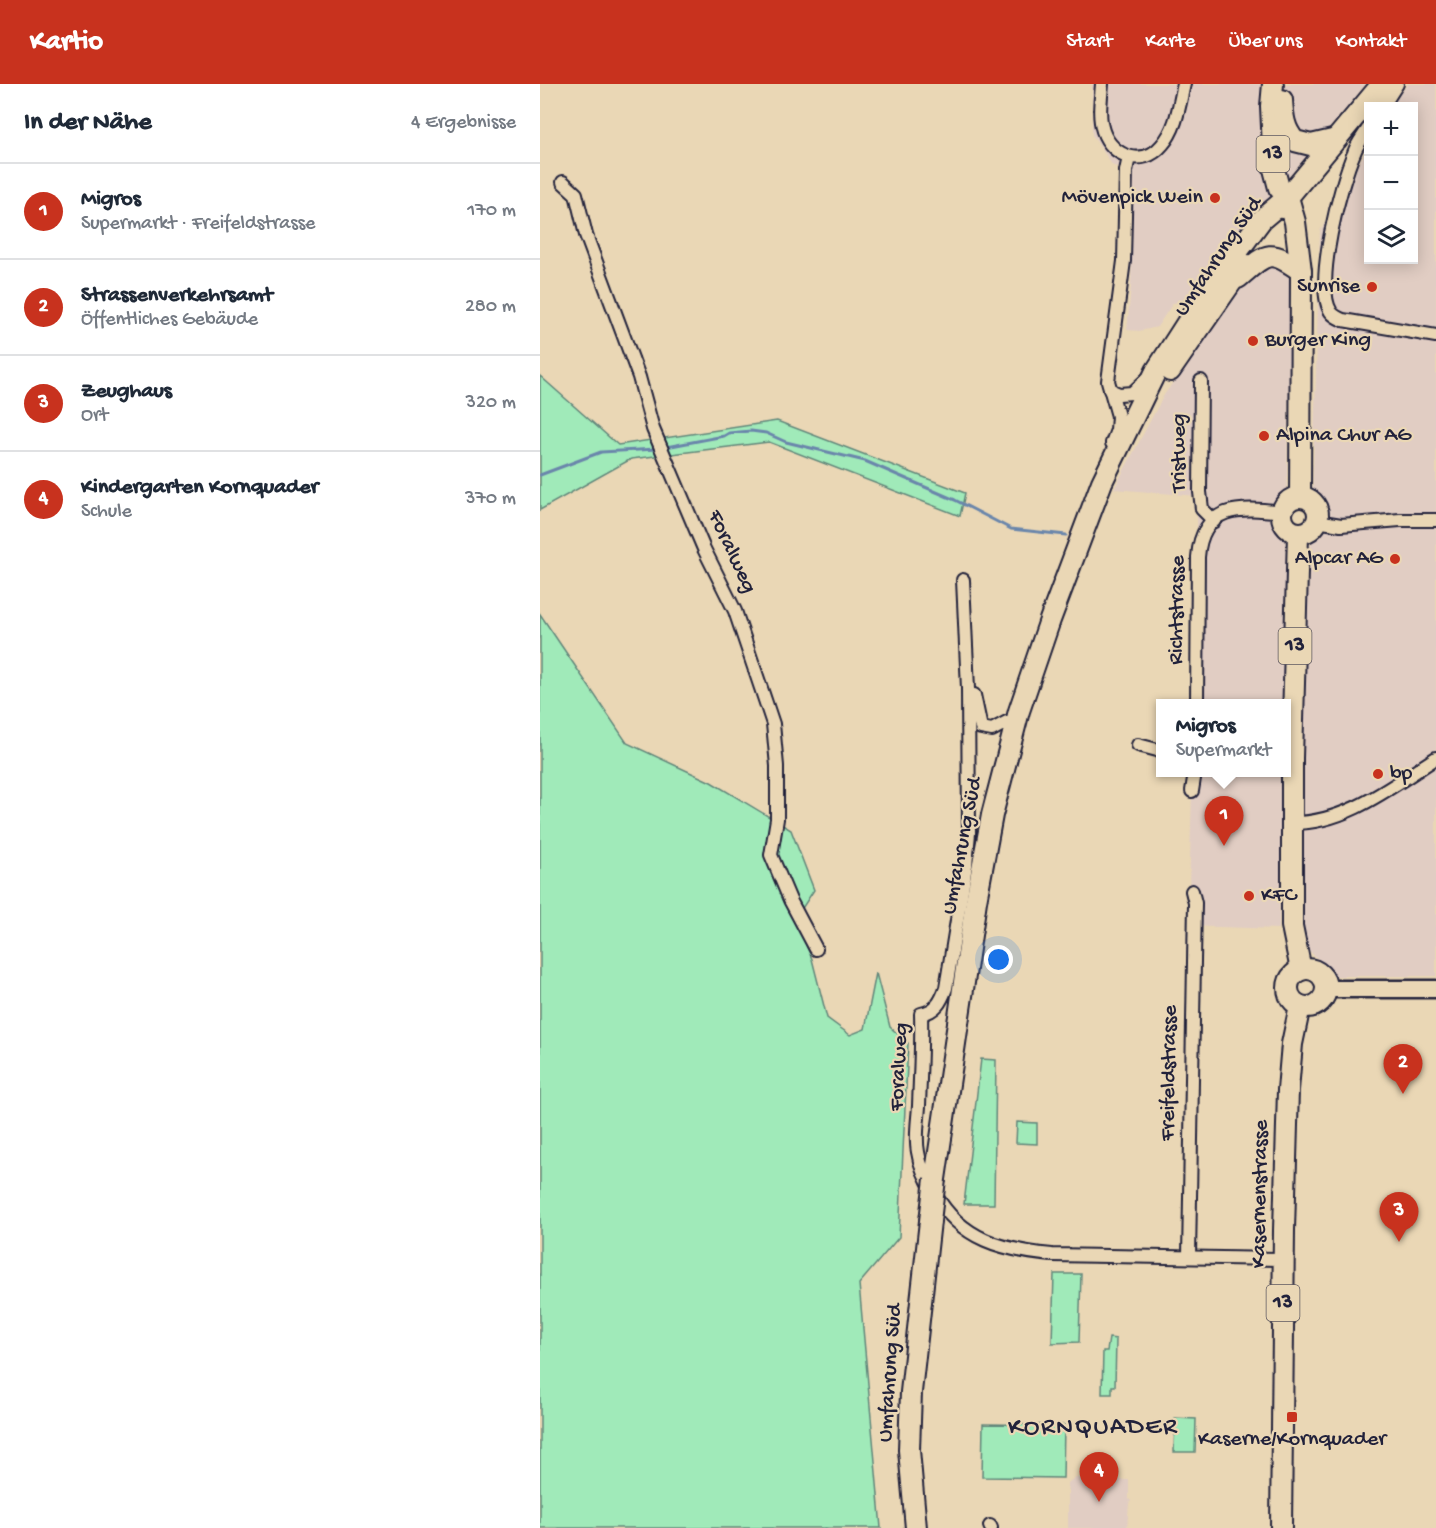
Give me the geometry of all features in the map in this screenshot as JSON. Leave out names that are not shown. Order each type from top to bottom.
[{"type":"main road","name":"13","points":[[1273,84],[1271,116],[1274,169],[1279,188],[1288,197],[1298,238],[1301,271],[1299,497]]},
{"type":"main road","points":[[1282,84],[1284,121],[1294,141],[1311,145],[1337,139]]},
{"type":"main road","points":[[1288,197],[1382,84]]},
{"type":"main road","name":"Umfahrung Süd","points":[[1083,535],[1167,375],[1227,287],[1268,234],[1288,197]]},
{"type":"main road","name":"Umfahrung Süd","points":[[916,1528],[909,1450],[911,1392],[935,1179],[976,901],[992,815],[1012,738],[1028,684],[1102,482],[1156,371],[1203,298],[1262,219],[1288,197]]},
{"type":"main road","points":[[1227,287],[1260,259],[1267,256],[1279,257],[1301,271]]},
{"type":"main road","points":[[1299,497],[1314,503],[1318,514],[1317,521],[1310,531],[1298,534],[1287,529],[1282,512],[1286,503],[1299,497]]},
{"type":"main road","name":"13","points":[[1291,730],[1298,534]]},
{"type":"main road","name":"13","points":[[1290,777],[1292,926],[1301,970]]},
{"type":"main road","points":[[1301,970],[1316,972],[1323,979],[1326,989],[1325,995],[1317,1004],[1306,1008],[1294,1003],[1288,992],[1290,978],[1301,970]]},
{"type":"main road","points":[[1326,989],[1436,989]]},
{"type":"main road","name":"Kasernenstrasse","points":[[1281,1528],[1283,1259],[1288,1090],[1292,1044],[1300,1006]]},
{"type":"street","points":[[1102,84],[1100,117],[1103,131],[1108,142],[1118,152],[1129,158],[1147,156],[1162,146],[1173,129],[1184,84]]},
{"type":"street","points":[[1386,102],[1397,84]]},
{"type":"street","points":[[1364,135],[1354,150],[1347,171],[1327,252],[1328,306],[1332,313],[1343,320],[1436,336]]},
{"type":"street","points":[[1102,482],[1103,465],[1117,430],[1118,416],[1108,381],[1124,261],[1126,171],[1129,158]]},
{"type":"street","name":"Foralweg","points":[[563,183],[576,194],[589,243],[639,376],[653,429],[704,549],[735,611],[773,724],[778,795],[771,855],[790,900],[816,949]]},
{"type":"street","points":[[1110,390],[1119,394],[1132,393],[1156,371]]},
{"type":"street","name":"Tristweg","points":[[1202,381],[1200,492],[1202,509],[1214,521]]},
{"type":"street","points":[[1214,521],[1220,515],[1240,508],[1282,512]]},
{"type":"street","points":[[1317,521],[1341,525],[1400,520],[1436,520]]},
{"type":"street","name":"Richtstrasse","points":[[1197,699],[1198,552],[1203,536],[1214,521]]},
{"type":"street","name":"Foralweg","points":[[963,580],[968,689],[969,822],[966,865],[943,996],[931,1012],[921,1014],[918,1151],[925,1178],[941,1205],[955,1222],[970,1233],[989,1242],[1023,1252],[1052,1255],[1283,1259]]},
{"type":"street","points":[[968,689],[973,691],[981,728],[992,730],[1007,722]]},
{"type":"street","points":[[1138,745],[1156,750]]},
{"type":"street","points":[[1291,823],[1317,821],[1345,812],[1436,758]]},
{"type":"street","points":[[1192,791],[1194,777]]},
{"type":"street","name":"Freifeldstrasse","points":[[1189,1257],[1195,903],[1192,891]]},
{"type":"shaded area","points":[[1092,84],[1366,84],[1259,213],[1195,299],[1173,303],[1157,327],[1140,331],[1127,330],[1131,285],[1134,169],[1113,166],[1092,135]]},
{"type":"shaded area","points":[[1408,84],[1436,84],[1436,976],[1336,976],[1305,947],[1299,926],[1296,845],[1312,515],[1320,231],[1364,154],[1364,264],[1418,264],[1418,102],[1393,102]]},
{"type":"shaded area","points":[[1280,262],[1290,277],[1283,699],[1197,699],[1197,496],[1114,489],[1164,395],[1254,269]]},
{"type":"shaded area","points":[[1194,777],[1282,777],[1279,929],[1188,926]]},
{"type":"shaded area","points":[[1074,1478],[1129,1480],[1129,1499],[1131,1501],[1127,1528],[1068,1528],[1068,1483]]},
{"type":"green space","points":[[540,376],[618,445],[777,421],[965,493],[960,516],[769,442],[631,459],[540,510]]},
{"type":"green space","points":[[540,614],[627,743],[711,782],[791,830],[814,890],[795,919],[812,959],[827,1018],[850,1035],[865,1029],[876,973],[890,1027],[908,1043],[899,1237],[859,1284],[881,1528],[540,1528]]},
{"type":"green space","points":[[981,1059],[996,1060],[994,1204],[964,1204]]},
{"type":"green space","points":[[1017,1122],[1037,1123],[1037,1144],[1016,1143]]},
{"type":"green space","points":[[1054,1274],[1081,1274],[1079,1342],[1052,1343]]},
{"type":"green space","points":[[1109,1338],[1116,1339],[1115,1386],[1112,1386],[1112,1394],[1102,1394],[1103,1351],[1107,1351]]},
{"type":"green space","points":[[1175,1418],[1196,1419],[1195,1452],[1174,1452]]},
{"type":"green space","points":[[983,1424],[1064,1425],[1063,1478],[982,1477]]},
{"type":"waterway","points":[[666,447],[724,436],[729,433],[751,431],[766,433],[786,442],[865,461],[955,500],[1011,529],[1066,535]]},
{"type":"waterway","points":[[540,475],[601,452],[657,449]]},
{"type":"place","name":"Mövenpick Wein","points":[[1215,198]]},
{"type":"place","name":"Sunrise","points":[[1372,287]]},
{"type":"place","name":"Burger King","points":[[1253,341]]},
{"type":"place","name":"Alpina Chur AG","points":[[1264,436]]},
{"type":"place","name":"Alpcar AG","points":[[1395,559]]},
{"type":"place","name":"bp","points":[[1378,774]]},
{"type":"place","name":"Migros","points":[[1224,846]]},
{"type":"place","name":"KFC","points":[[1249,896]]},
{"type":"place","name":"Strassenverkehrsamt","points":[[1403,1094]]},
{"type":"place","name":"Zeughaus","points":[[1399,1242]]},
{"type":"place","name":"Kaserne/Kornquader","points":[[1292,1417]]},
{"type":"place","name":"Kindergarten Kornquader","points":[[1099,1502]]},
{"type":"district","name":"KORNQUADER","points":[[1093,1428]]}]
